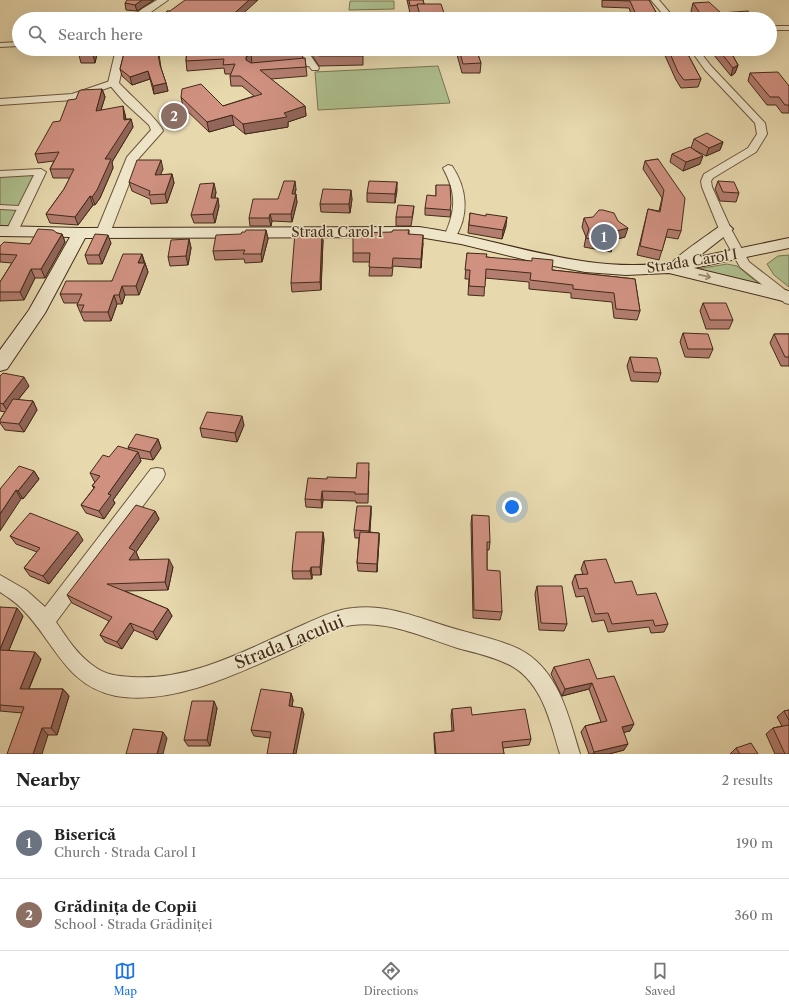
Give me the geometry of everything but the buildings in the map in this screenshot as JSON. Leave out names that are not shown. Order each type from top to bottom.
[{"type":"main road","points":[[667,268],[684,260],[725,229]]},
{"type":"main road","name":"Strada Carol I","points":[[6,231],[80,233],[419,232],[450,237],[584,266],[632,270],[667,268],[789,243]]},
{"type":"main road","points":[[0,364],[36,313],[80,233]]},
{"type":"main road","points":[[667,268],[786,298]]},
{"type":"street","points":[[143,12],[163,0]]},
{"type":"street","points":[[655,0],[665,12]]},
{"type":"street","points":[[777,28],[789,28]]},
{"type":"street","points":[[0,45],[12,44]]},
{"type":"street","points":[[113,83],[119,56]]},
{"type":"street","points":[[282,66],[313,66],[307,56]]},
{"type":"street","points":[[699,56],[708,68],[760,123],[762,134],[752,150],[708,176],[706,181],[707,187],[725,229],[744,264],[786,298]]},
{"type":"street","points":[[0,102],[73,97],[113,83]]},
{"type":"street","points":[[104,233],[132,157],[157,131],[154,123],[129,101],[113,83]]},
{"type":"street","points":[[448,168],[456,183],[460,198],[459,215],[450,237]]},
{"type":"street","points":[[0,174],[41,172],[6,231]]},
{"type":"street","points":[[0,207],[19,208]]},
{"type":"street","points":[[44,623],[157,474]]},
{"type":"street","name":"Strada Lacului","points":[[0,583],[11,589],[28,602],[64,650],[79,667],[97,679],[114,685],[136,688],[177,683],[214,672],[346,618],[361,616],[380,617],[401,622],[497,650],[519,660],[537,675],[551,697],[570,754]]},
{"type":"green space","points":[[350,1],[394,1],[394,9],[349,10]]},
{"type":"green space","points":[[438,66],[450,103],[318,110],[315,72]]},
{"type":"green space","points":[[36,175],[11,228],[0,228],[0,177]]},
{"type":"green space","points":[[789,255],[789,287],[774,275],[767,264],[778,256]]},
{"type":"green space","points":[[727,264],[737,266],[763,287],[697,269]]},
{"type":"place","name":"Grădinița de Copii","points":[[174,116]]},
{"type":"place","name":"Biserică","points":[[604,237]]}]
